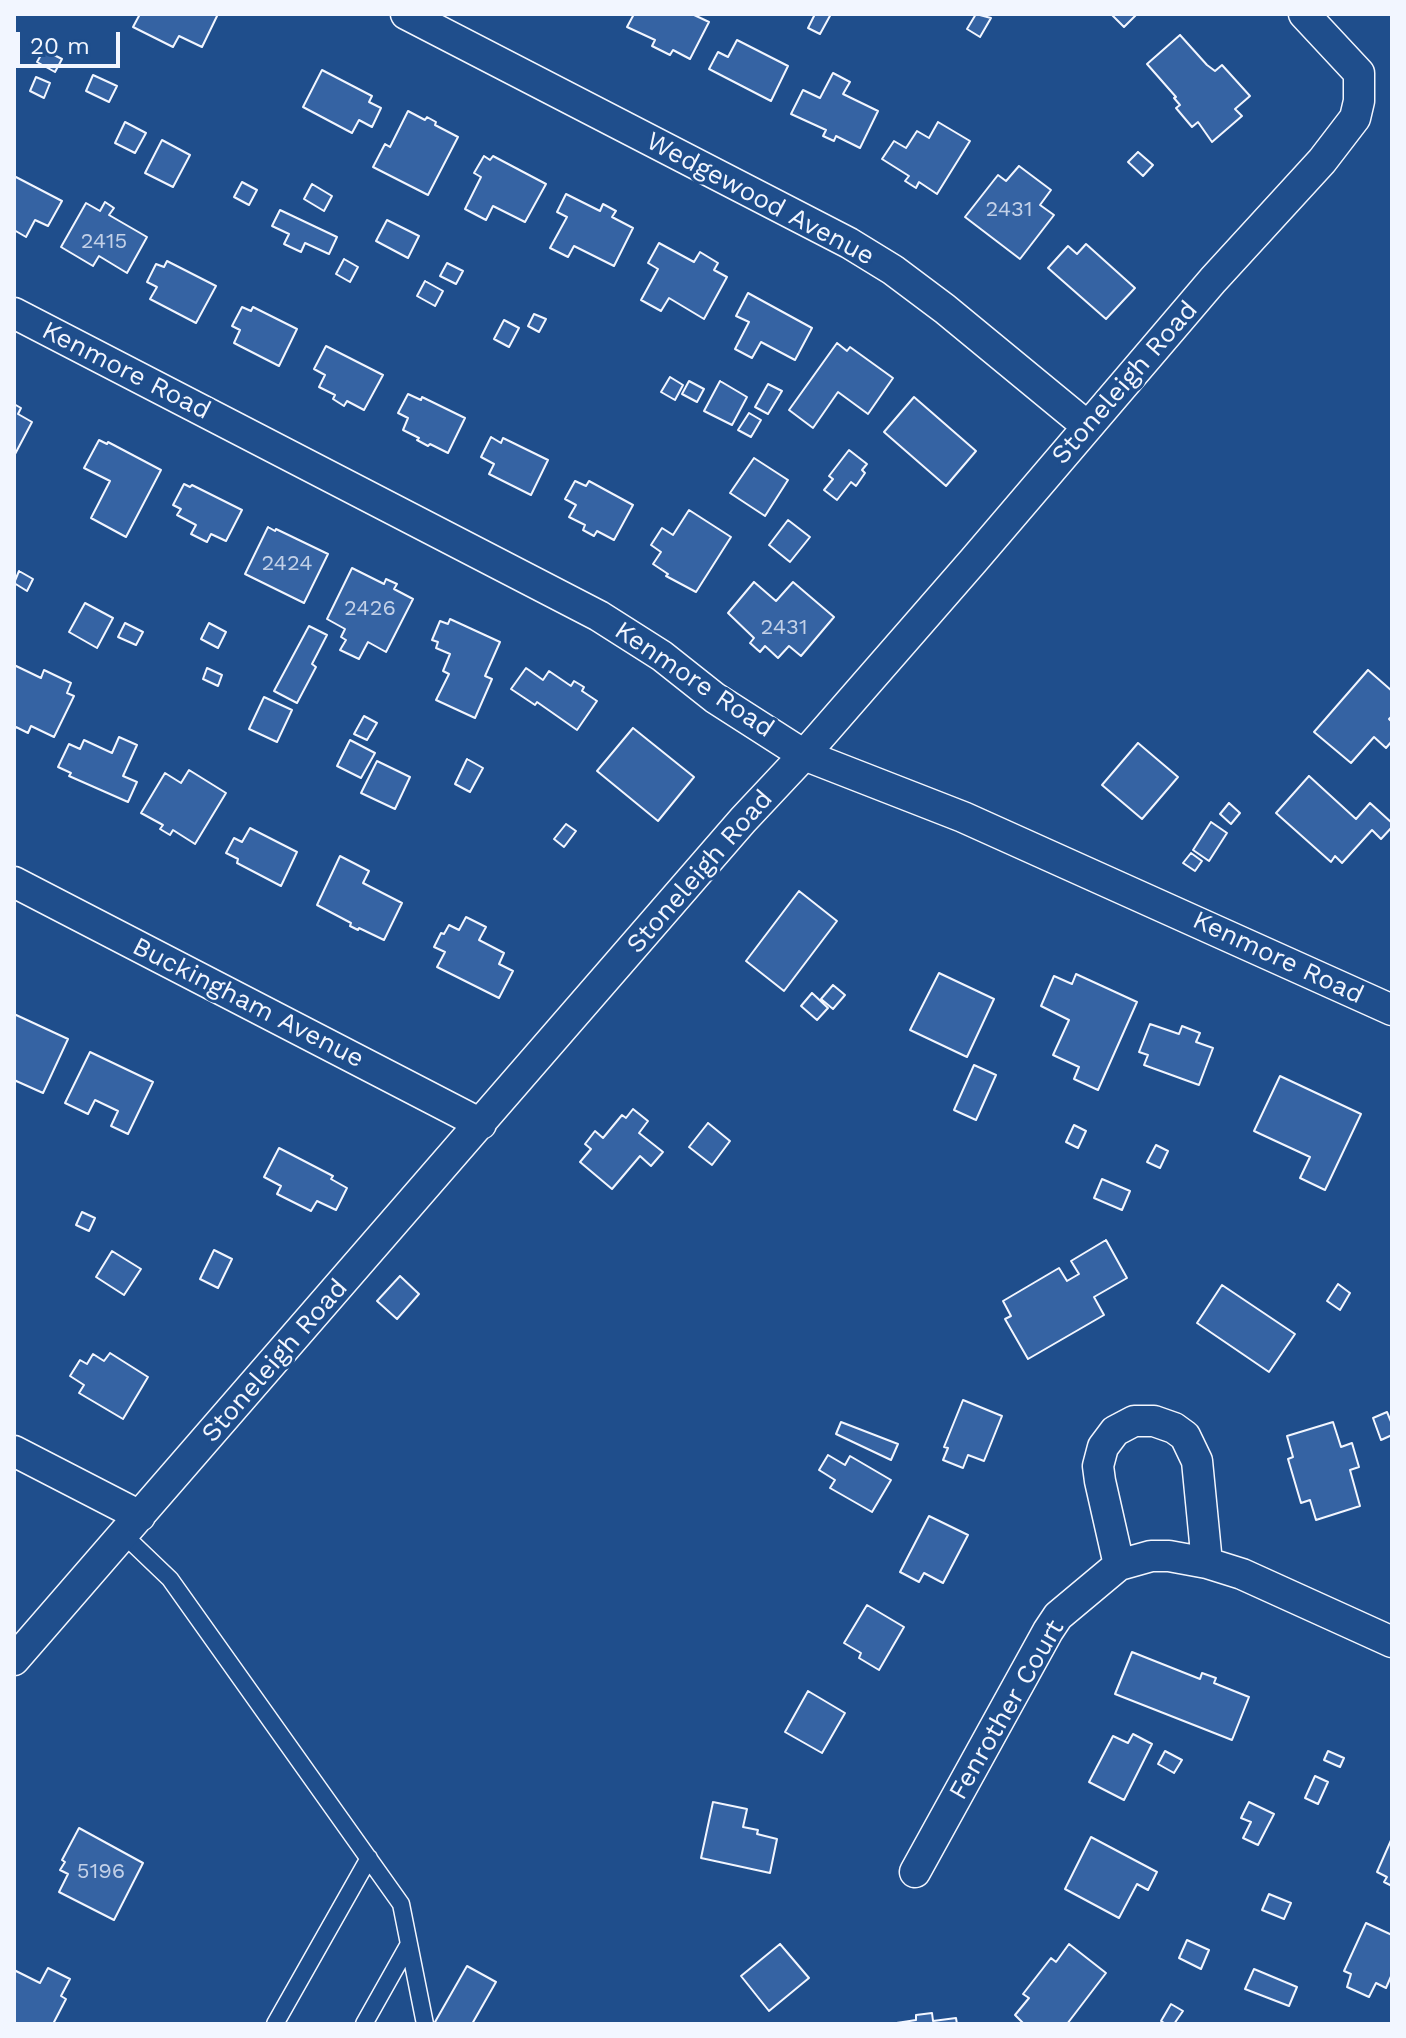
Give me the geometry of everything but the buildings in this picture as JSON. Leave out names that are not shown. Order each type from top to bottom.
[{"type":"street","name":"Wedgewood Avenue","points":[[406,14],[849,243],[893,270],[945,309],[1087,426]]},
{"type":"street","name":"Stoneleigh Road","points":[[14,1660],[140,1527],[743,820],[804,755],[1213,280],[1322,161],[1355,118],[1359,101],[1359,73],[1304,14]]},
{"type":"street","name":"Kenmore Road","points":[[14,313],[599,616],[662,656],[715,698],[804,755],[963,817],[1392,1010]]},
{"type":"street","name":"Buckingham Avenue","points":[[14,882],[481,1124]]},
{"type":"street","points":[[1119,1565],[1100,1481],[1101,1456],[1103,1447],[1115,1431],[1134,1421],[1154,1421],[1174,1428],[1185,1436],[1197,1461],[1207,1563]]},
{"type":"street","points":[[14,1451],[140,1527]]},
{"type":"street","name":"Fenrother Court","points":[[915,1872],[1048,1631],[1058,1616],[1119,1565],[1151,1556],[1207,1563],[1242,1574],[1392,1642]]},
{"type":"lane","points":[[140,1527],[170,1579],[401,1904],[425,2024]]},
{"type":"lane","points":[[275,2024],[369,1858]]},
{"type":"lane","points":[[364,2024],[409,1944]]}]
